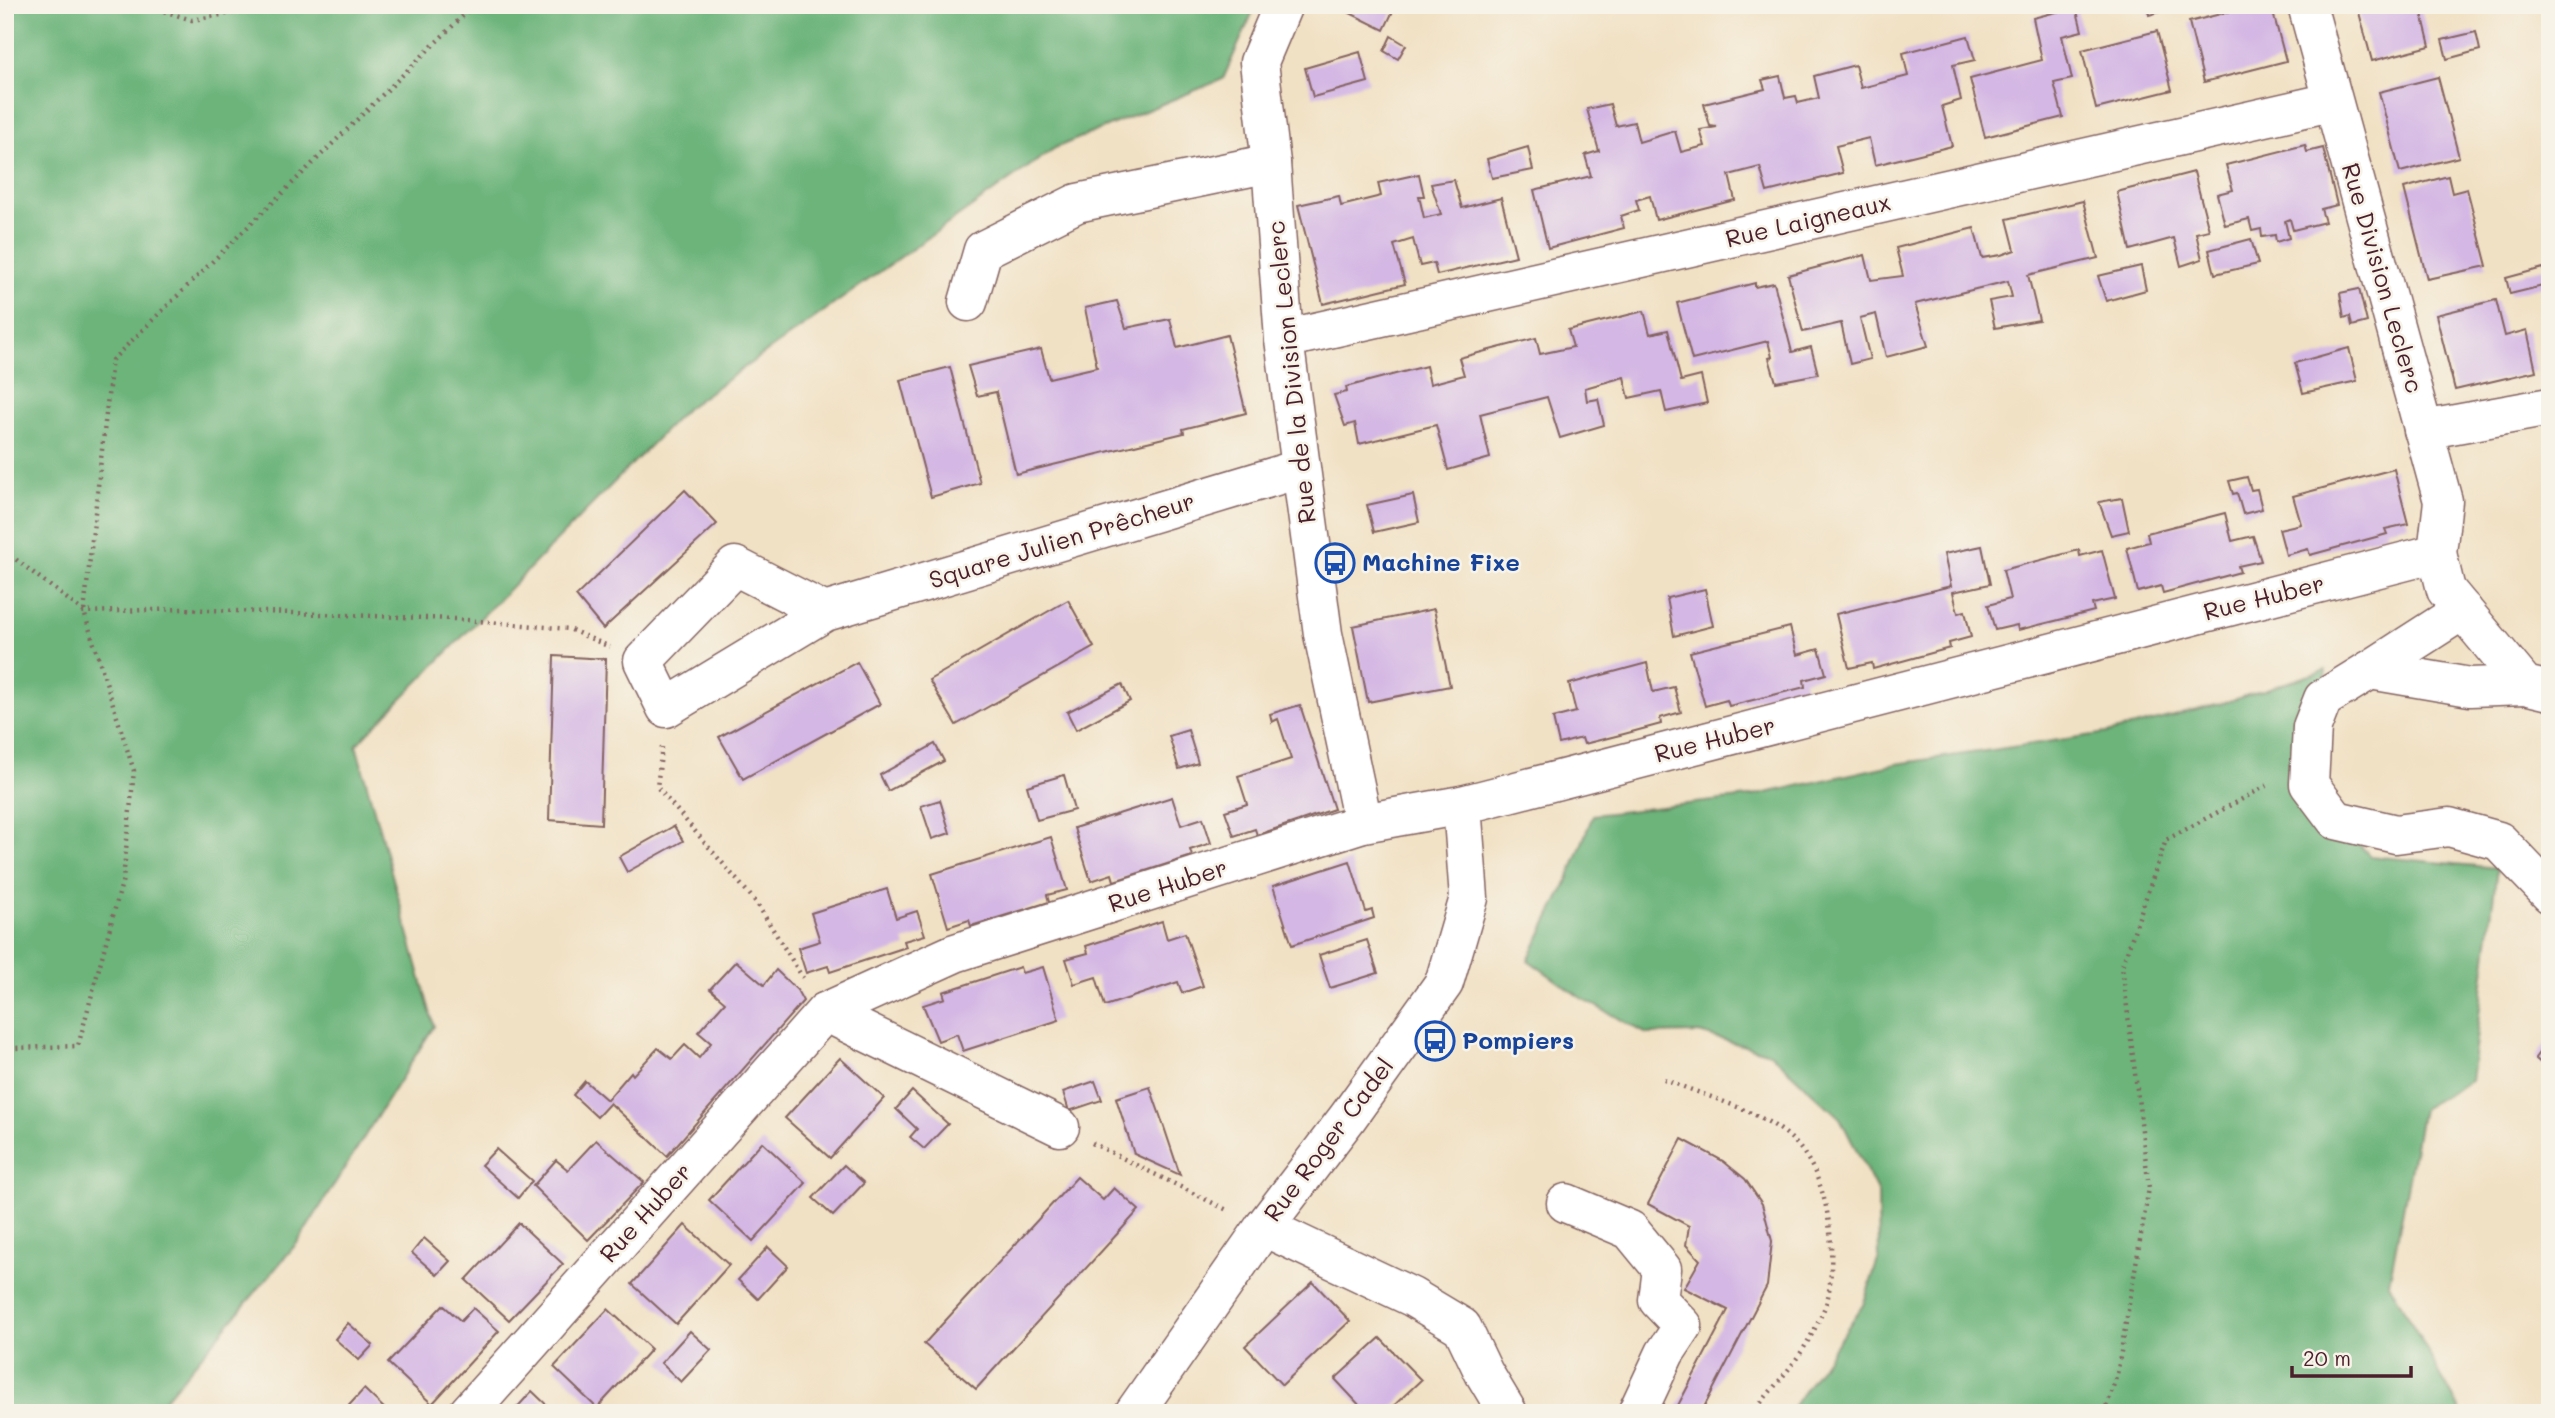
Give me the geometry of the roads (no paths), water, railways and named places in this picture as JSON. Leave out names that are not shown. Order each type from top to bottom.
[{"type":"street","name":"Rue de la Division Leclerc","points":[[1283,5],[1259,62],[1271,163],[1284,339],[1299,469],[1323,634],[1363,823]]},
{"type":"street","name":"Rue Division Leclerc","points":[[2307,5],[2331,102],[2376,249],[2442,501],[2437,553]]},
{"type":"street","name":"Rue Laigneaux","points":[[1284,339],[2331,102]]},
{"type":"street","points":[[968,302],[984,250],[1077,203],[1271,163]]},
{"type":"street","points":[[2423,430],[2550,407]]},
{"type":"street","name":"Square Julien Prêcheur","points":[[825,612],[735,566],[643,661],[666,708],[825,612],[1299,469]]},
{"type":"street","points":[[2437,553],[2446,590],[2538,688]]},
{"type":"street","name":"Rue Huber","points":[[468,1413],[825,1012],[955,953],[1363,823],[1462,805],[2437,553]]},
{"type":"street","points":[[2463,610],[2323,699],[2312,727],[2309,784],[2336,820],[2396,834],[2449,827],[2500,841],[2550,894]]},
{"type":"street","points":[[2370,670],[2470,687],[2538,688]]},
{"type":"street","name":"Rue Roger Cadel","points":[[1134,1413],[1264,1227],[1348,1117],[1444,983],[1469,898],[1462,805]]},
{"type":"street","points":[[825,1012],[1060,1127]]},
{"type":"street","points":[[1566,1203],[1630,1230],[1662,1269],[1658,1300],[1683,1326],[1665,1353],[1637,1413]]},
{"type":"street","points":[[1264,1227],[1412,1297],[1462,1327],[1484,1373],[1508,1413]]},
{"type":"place","name":"Machine Fixe","points":[[1335,563]]},
{"type":"place","name":"Pompiers","points":[[1435,1041]]}]
